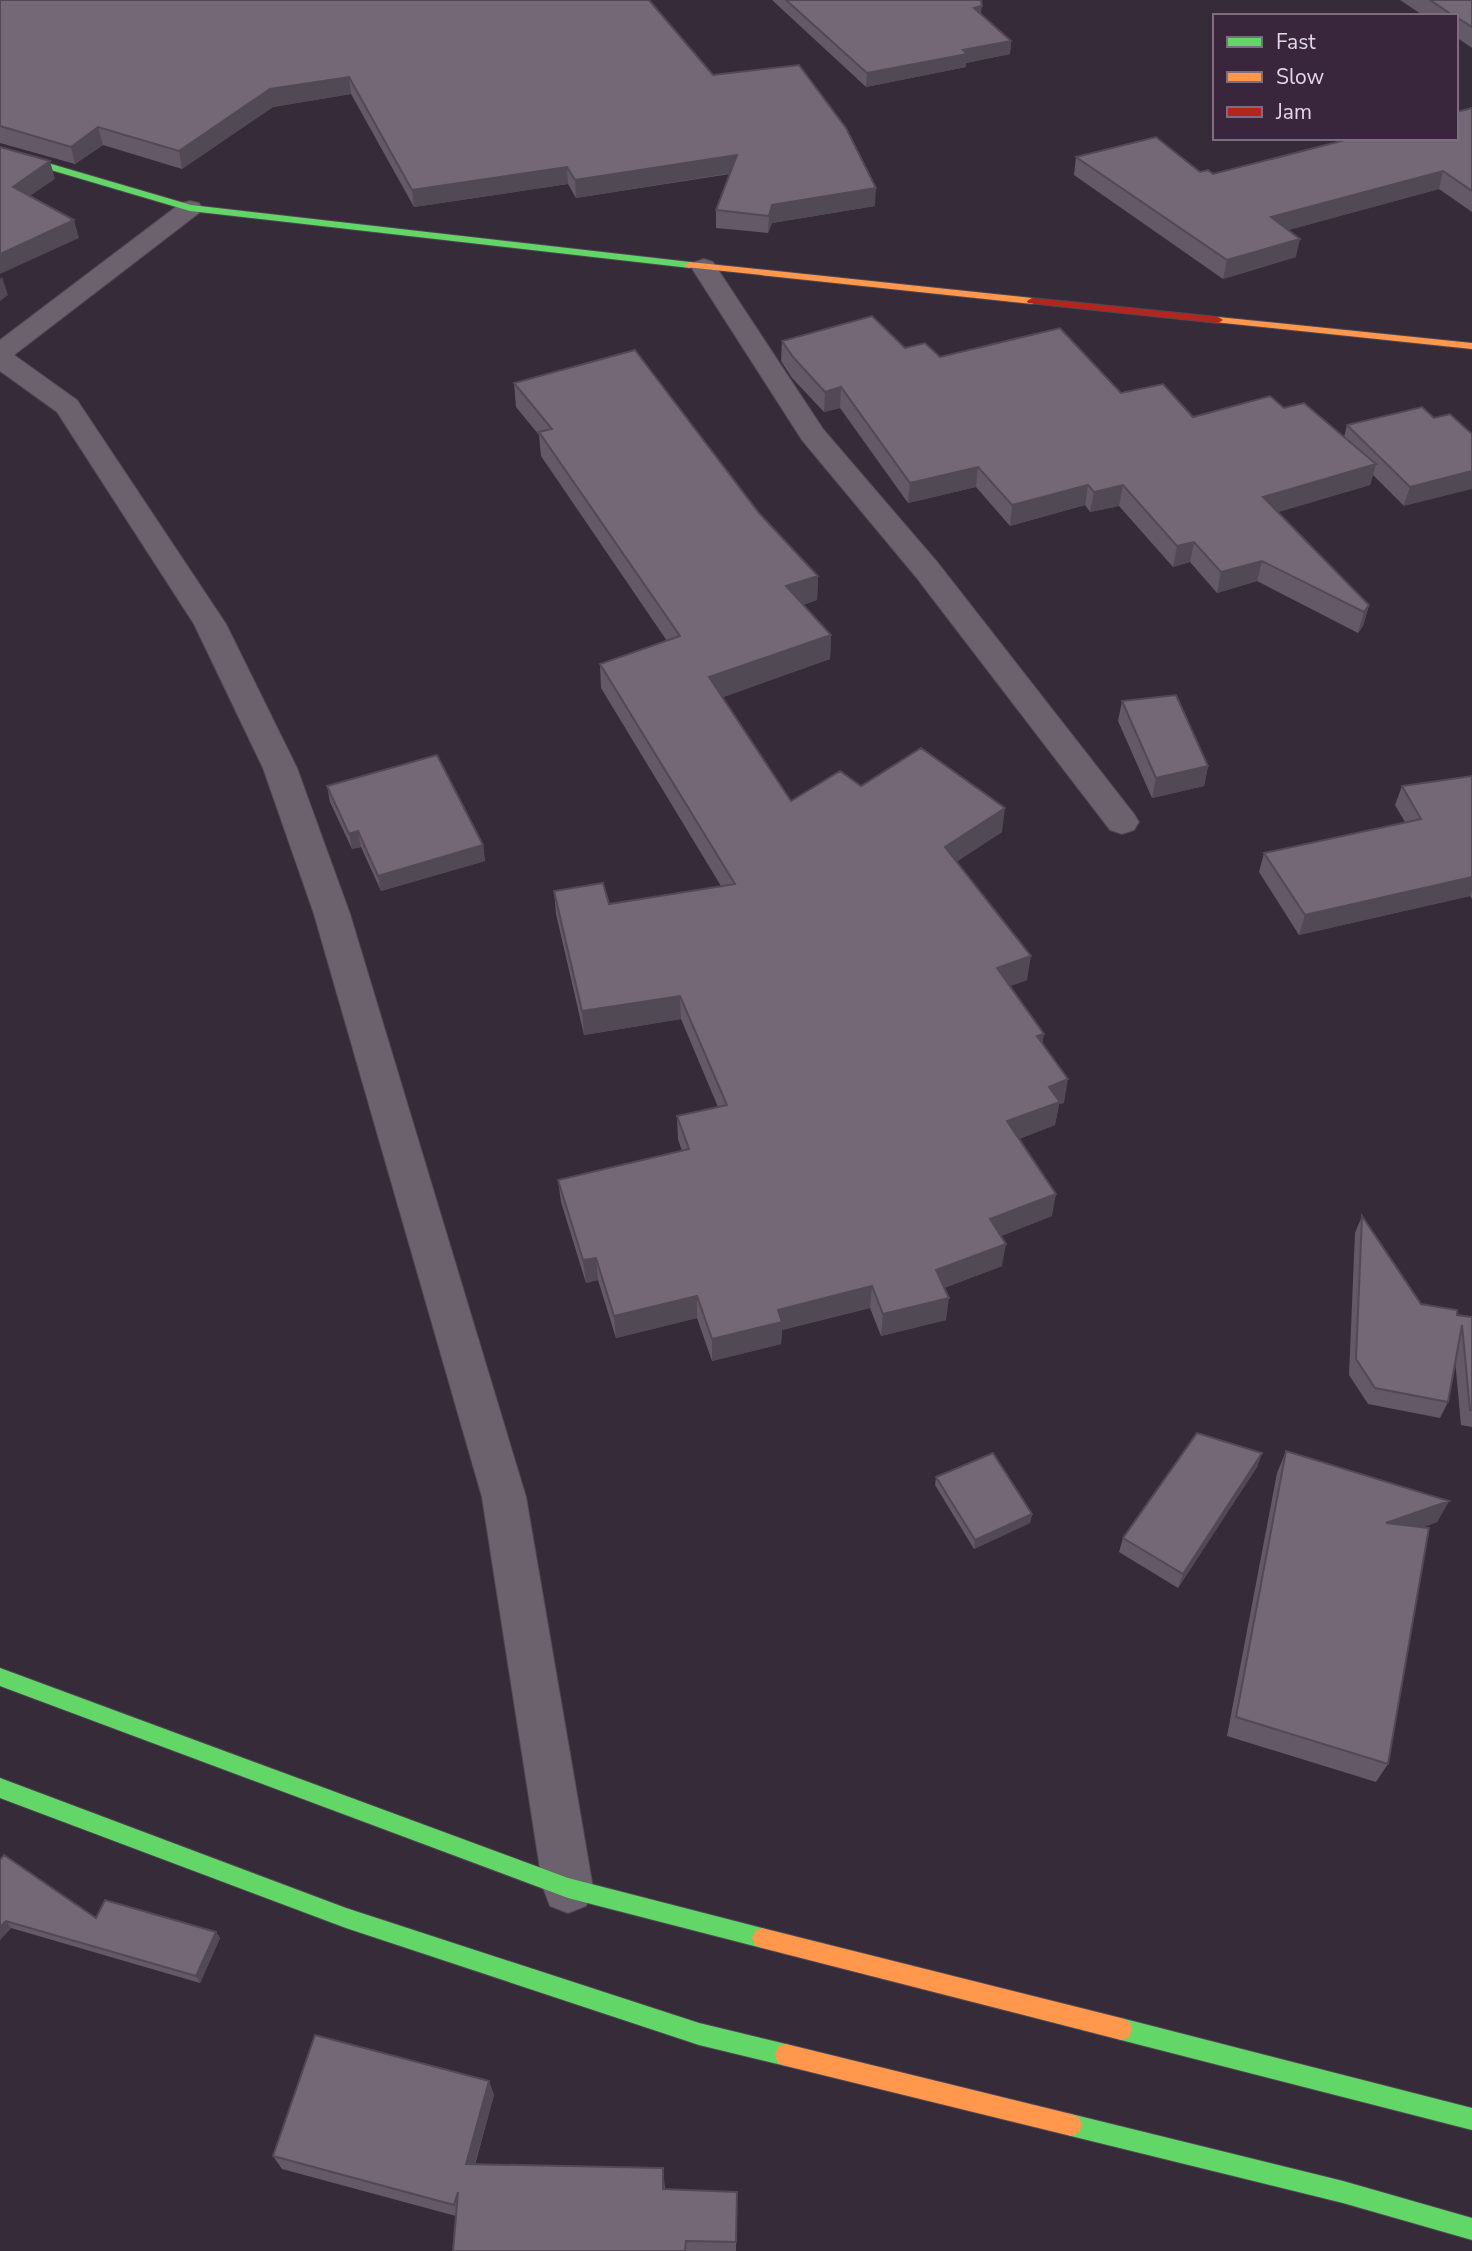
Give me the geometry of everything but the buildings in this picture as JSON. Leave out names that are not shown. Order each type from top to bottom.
[{"type":"main road","points":[[0,152],[190,208],[704,267],[1472,346]]},
{"type":"main road","points":[[0,1677],[568,1888],[1472,2119]]},
{"type":"main road","points":[[0,1787],[346,1918],[699,2034],[1343,2192],[1472,2229]]},
{"type":"street","points":[[190,208],[0,356],[67,406],[210,624],[280,768],[332,914],[504,1497],[568,1888]]},
{"type":"street","points":[[704,267],[812,434],[927,570],[1122,822]]},
{"type":"traffic: fast","points":[[0,152],[190,208],[690,265]]},
{"type":"traffic: fast","points":[[0,1677],[568,1888],[762,1938]]},
{"type":"traffic: fast","points":[[0,1788],[346,1918],[699,2034],[786,2055]]},
{"type":"traffic: fast","points":[[1121,2029],[1472,2119]]},
{"type":"traffic: fast","points":[[1071,2125],[1343,2192],[1472,2229]]},
{"type":"traffic: slow","points":[[690,265],[1032,301]]},
{"type":"traffic: slow","points":[[1218,320],[1472,346]]},
{"type":"traffic: slow","points":[[762,1938],[1121,2029]]},
{"type":"traffic: slow","points":[[786,2055],[1071,2125]]},
{"type":"traffic: jam","points":[[1032,301],[1218,320]]}]
